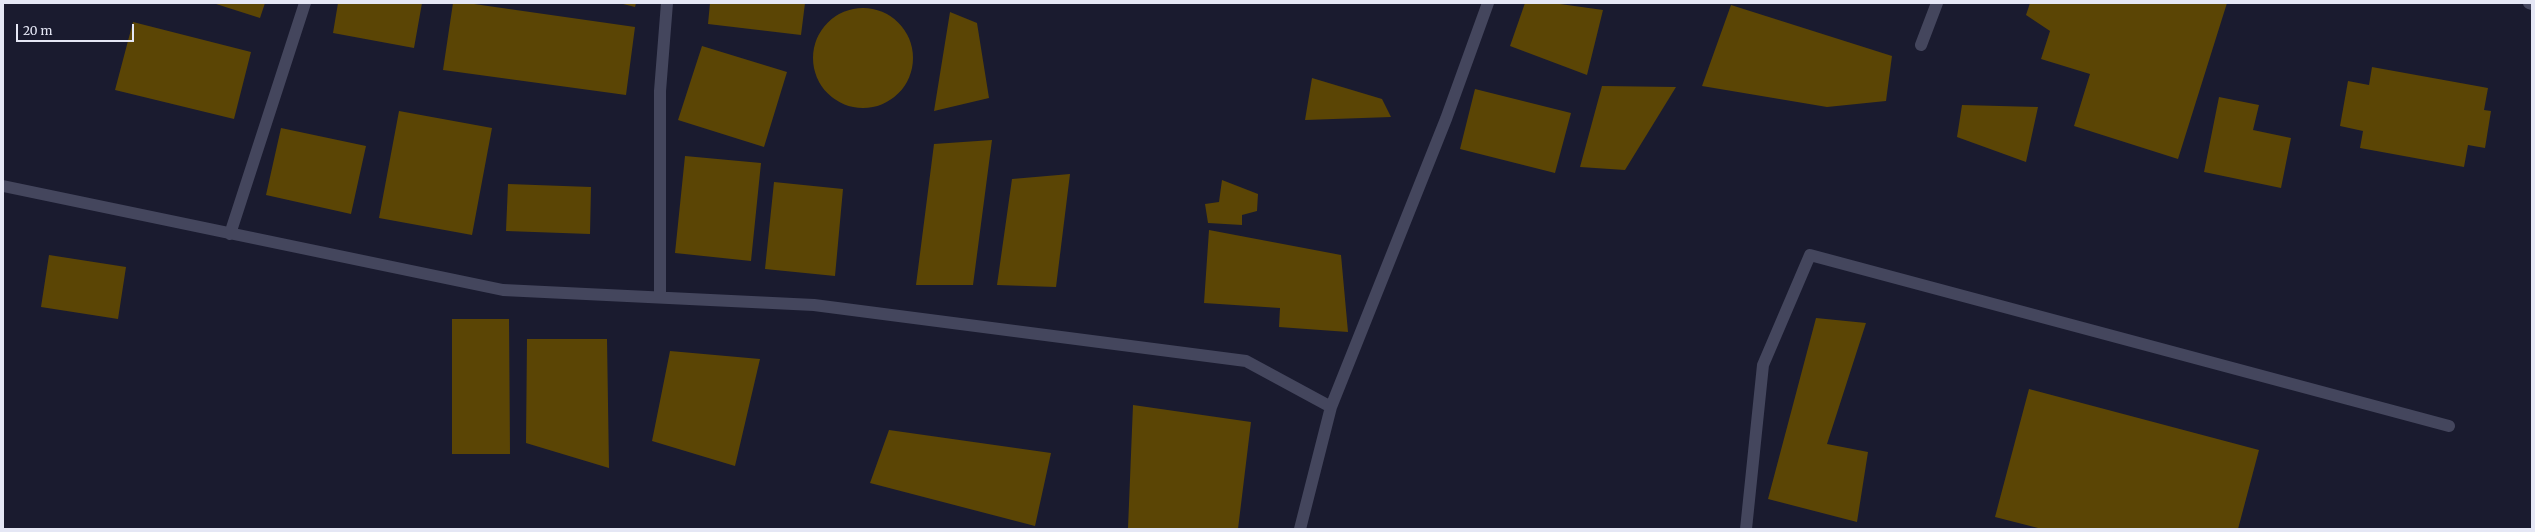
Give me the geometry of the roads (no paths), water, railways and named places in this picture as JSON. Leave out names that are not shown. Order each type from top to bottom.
[{"type":"street","points":[[230,234],[305,3]]},
{"type":"street","points":[[660,297],[660,91],[667,3]]},
{"type":"street","points":[[1300,529],[1331,408],[1446,119],[1488,3]]},
{"type":"street","points":[[1921,46],[1937,3]]},
{"type":"street","points":[[3,186],[503,290],[814,304],[1246,361],[1331,408]]},
{"type":"street","points":[[1746,529],[1763,365],[1810,255],[2449,426]]}]
